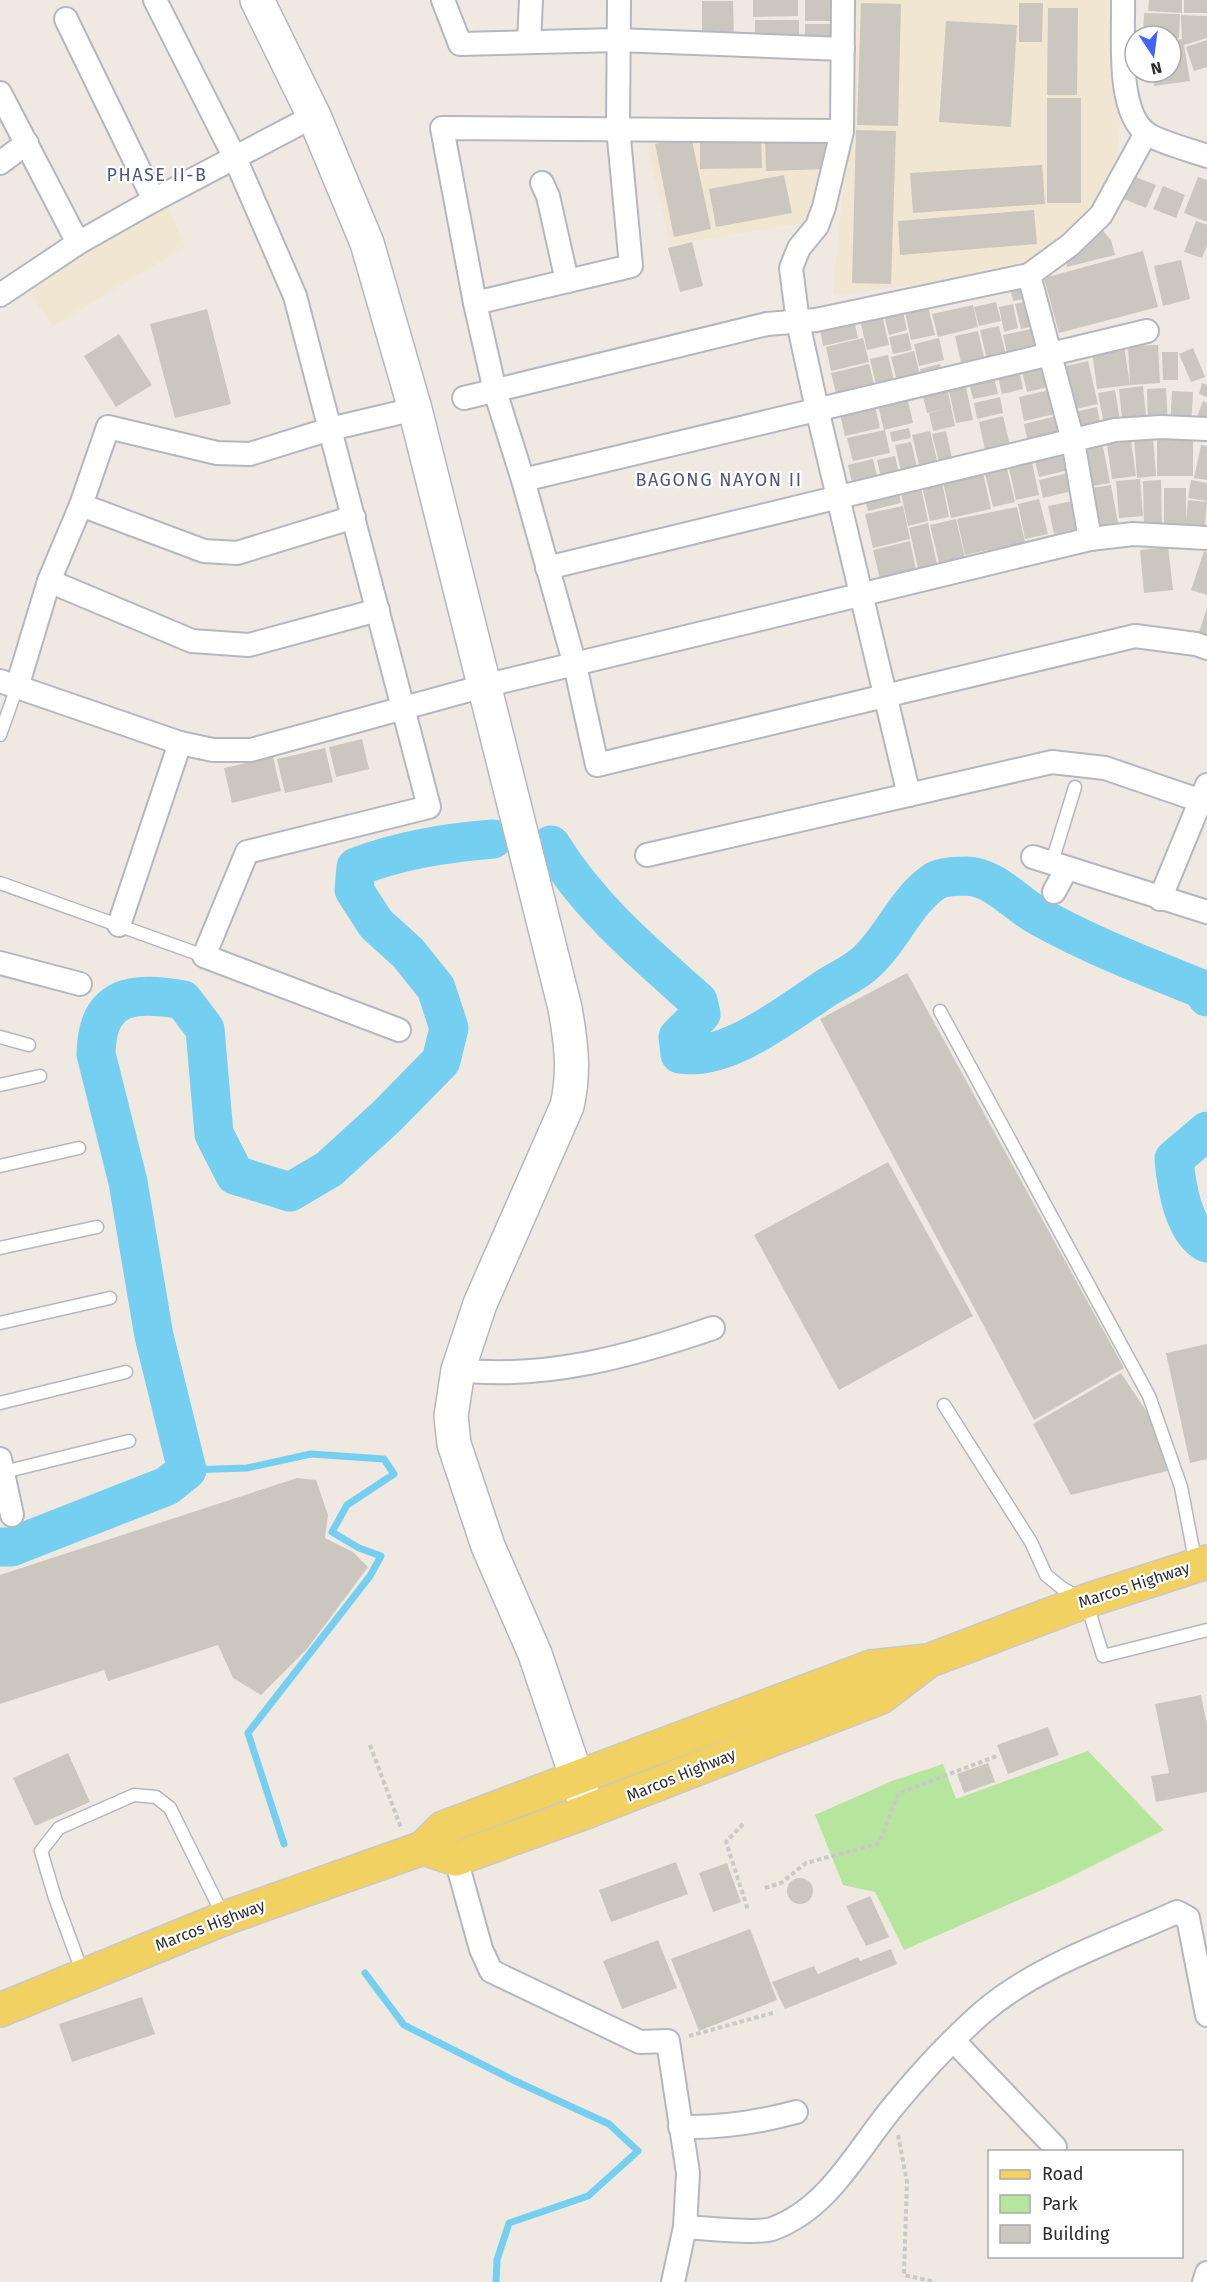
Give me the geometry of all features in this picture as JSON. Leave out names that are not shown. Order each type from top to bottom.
[{"type":"main road","name":"Marcos Highway","points":[[0,2010],[225,1918],[417,1851],[443,1828],[576,1780],[871,1667],[928,1661],[1086,1600],[1202,1563]]},
{"type":"main road","name":"Marcos Highway","points":[[456,1859],[588,1811],[881,1698],[928,1661]]},
{"type":"main road","points":[[417,1851],[456,1859]]},
{"type":"street","points":[[155,0],[235,158],[295,296],[429,807],[247,852],[204,956],[399,1030]]},
{"type":"street","points":[[257,0],[314,116],[367,243],[415,409],[572,1043],[573,1079],[567,1106],[480,1304],[458,1370],[452,1416],[454,1443],[488,1546],[535,1654],[588,1811]]},
{"type":"street","points":[[443,0],[460,44],[618,40],[843,50]]},
{"type":"street","points":[[529,42],[531,0]]},
{"type":"street","points":[[475,303],[631,266],[618,128],[619,0]]},
{"type":"street","points":[[843,0],[842,131],[824,207],[817,226],[799,248],[791,268],[798,322],[817,409],[909,795]]},
{"type":"street","points":[[1123,0],[1125,95],[1146,133],[1207,156]]},
{"type":"street","points":[[66,19],[154,200]]},
{"type":"street","points":[[0,93],[78,243]]},
{"type":"street","points":[[0,295],[78,243],[154,200],[314,116]]},
{"type":"street","points":[[842,131],[442,128],[475,303],[495,391],[523,480],[575,665],[597,765],[1135,636],[1196,644],[1207,648]]},
{"type":"street","points":[[464,398],[767,324],[798,322],[1029,275],[1070,245],[1101,215],[1146,133]]},
{"type":"street","points":[[0,163],[27,143]]},
{"type":"street","points":[[542,183],[548,196],[567,281]]},
{"type":"street","points":[[1029,275],[1052,354],[1073,441],[1090,539]]},
{"type":"street","points":[[523,480],[1147,331]]},
{"type":"street","points":[[415,409],[330,429],[250,454],[217,453],[108,427],[81,505],[9,684],[180,743],[213,750],[251,750],[484,686],[1090,539],[1133,534],[1207,538]]},
{"type":"street","points":[[547,568],[1115,430],[1161,427],[1207,429]]},
{"type":"street","points":[[81,505],[204,551],[237,554],[354,518]]},
{"type":"street","points":[[49,581],[192,641],[249,645],[378,610]]},
{"type":"street","points":[[119,925],[180,743]]},
{"type":"street","points":[[647,855],[1052,762],[1106,768],[1205,797],[1160,899]]},
{"type":"street","points":[[1054,892],[1051,862],[1160,899],[1207,912]]},
{"type":"street","points":[[0,963],[80,984]]},
{"type":"street","points":[[458,1370],[513,1374],[565,1367],[663,1346],[713,1328]]},
{"type":"street","points":[[1,1468],[12,1515]]},
{"type":"street","points":[[456,1859],[481,1949],[491,1971],[640,2042],[668,2041],[688,2173],[685,2227],[673,2282]]},
{"type":"street","points":[[685,2227],[770,2230],[803,2214],[841,2177],[892,2108],[954,2041],[1008,1992],[1072,1959],[1178,1912],[1188,1918],[1207,2015]]},
{"type":"street","points":[[954,2041],[1055,2147]]},
{"type":"street","points":[[680,2127],[720,2128],[751,2124],[796,2112]]},
{"type":"street","points":[[1204,2282],[1207,2273]]},
{"type":"lane","points":[[0,735],[9,684]]},
{"type":"lane","points":[[1051,862],[1075,787]]},
{"type":"lane","points":[[0,883],[204,956]]},
{"type":"lane","points":[[940,1011],[1149,1396],[1181,1487],[1202,1563]]},
{"type":"lane","points":[[0,1037],[29,1045]]},
{"type":"lane","points":[[0,1085],[40,1076]]},
{"type":"lane","points":[[0,1166],[79,1148]]},
{"type":"lane","points":[[0,1248],[97,1227]]},
{"type":"lane","points":[[0,1323],[110,1298]]},
{"type":"lane","points":[[0,1403],[126,1372]]},
{"type":"lane","points":[[944,1405],[1031,1542],[1046,1575],[1062,1588],[1086,1600],[1103,1656],[1207,1630]]},
{"type":"lane","points":[[1,1468],[129,1441]]},
{"type":"lane","points":[[83,1975],[41,1851],[59,1828],[134,1795],[156,1797],[170,1808],[225,1918]]},
{"type":"path","points":[[370,1745],[417,1851]]},
{"type":"path","points":[[765,1888],[781,1882],[806,1863],[877,1844],[883,1838],[885,1821],[898,1793],[997,1755]]},
{"type":"path","points":[[743,1824],[726,1842],[748,1910]]},
{"type":"path","points":[[668,2041],[776,2012]]},
{"type":"path","points":[[892,2108],[907,2182],[904,2275],[935,2282]]},
{"type":"shaded area","points":[[846,0],[1113,0],[1111,44],[1120,125],[1114,189],[1033,270],[833,295],[846,159]]},
{"type":"shaded area","points":[[645,133],[838,133],[815,221],[670,245]]},
{"type":"shaded area","points":[[168,206],[185,247],[53,326],[25,286],[84,245]]},
{"type":"green space","points":[[1088,1751],[1164,1830],[1060,1882],[904,1950],[875,1892],[843,1885],[815,1815],[892,1781],[943,1764],[956,1799]]},
{"type":"building","points":[[753,0],[798,0],[798,16],[753,17]]},
{"type":"building","points":[[805,0],[839,0],[839,21],[805,21]]},
{"type":"building","points":[[1149,0],[1182,0],[1182,13],[1148,11]]},
{"type":"building","points":[[1184,0],[1207,0],[1207,13],[1184,13]]},
{"type":"building","points":[[702,1],[733,1],[734,39],[702,39]]},
{"type":"building","points":[[861,3],[901,4],[898,126],[857,125]]},
{"type":"building","points":[[1019,3],[1043,3],[1042,42],[1019,42]]},
{"type":"building","points":[[1048,8],[1078,8],[1077,95],[1047,95]]},
{"type":"building","points":[[1144,13],[1180,14],[1180,24],[1144,24]]},
{"type":"building","points":[[1181,15],[1207,16],[1207,38],[1184,45],[1190,81],[1183,82],[1183,24]]},
{"type":"building","points":[[755,20],[799,20],[799,42],[755,43]]},
{"type":"building","points":[[946,21],[1017,25],[1011,127],[939,122]]},
{"type":"building","points":[[805,24],[837,24],[837,44],[805,44]]},
{"type":"building","points":[[1207,40],[1207,67],[1194,71],[1186,47]]},
{"type":"building","points":[[1047,98],[1081,98],[1081,203],[1047,203]]},
{"type":"building","points":[[856,130],[896,131],[891,284],[852,283]]},
{"type":"building","points":[[691,136],[711,229],[674,237],[655,144]]},
{"type":"building","points":[[761,136],[762,168],[700,169],[700,137]]},
{"type":"building","points":[[828,137],[829,169],[766,171],[765,139]]},
{"type":"building","points":[[1042,165],[1045,204],[913,213],[910,173]]},
{"type":"building","points":[[1128,174],[1156,185],[1146,208],[1119,197]]},
{"type":"building","points":[[784,175],[792,213],[716,227],[709,189]]},
{"type":"building","points":[[1198,177],[1207,180],[1207,222],[1184,213]]},
{"type":"building","points":[[1163,186],[1185,195],[1176,218],[1153,209]]},
{"type":"building","points":[[1034,210],[1037,244],[900,255],[898,221]]},
{"type":"building","points":[[1196,221],[1207,225],[1207,245],[1202,258],[1184,252]]},
{"type":"building","points":[[1097,224],[1111,240],[1115,255],[1067,267],[1064,251]]},
{"type":"building","points":[[692,242],[703,286],[680,292],[668,248]]},
{"type":"building","points":[[1143,251],[1158,307],[1059,333],[1044,278]]},
{"type":"building","points":[[1181,260],[1190,299],[1163,306],[1154,266]]},
{"type":"building","points":[[1028,278],[1033,297],[1013,301],[1009,282]]},
{"type":"building","points":[[926,298],[935,335],[911,340],[903,303]]},
{"type":"building","points":[[1033,300],[1039,325],[1021,329],[1015,304]]},
{"type":"building","points":[[996,302],[1001,321],[979,326],[974,307]]},
{"type":"building","points":[[901,303],[907,330],[889,335],[882,307]]},
{"type":"building","points":[[1013,304],[1018,328],[1004,332],[999,307]]},
{"type":"building","points":[[973,305],[978,327],[938,337],[932,314]]},
{"type":"building","points":[[880,306],[889,345],[867,350],[858,311]]},
{"type":"building","points":[[207,309],[231,404],[175,418],[150,324]]},
{"type":"building","points":[[853,315],[858,338],[823,346],[819,323]]},
{"type":"building","points":[[999,326],[1007,359],[988,364],[980,330]]},
{"type":"building","points":[[1040,327],[1046,354],[1009,362],[1003,335]]},
{"type":"building","points":[[978,331],[986,365],[963,371],[955,336]]},
{"type":"building","points":[[908,333],[912,350],[893,354],[889,337]]},
{"type":"building","points":[[119,334],[152,385],[116,407],[84,356]]},
{"type":"building","points":[[863,338],[869,362],[831,371],[826,347]]},
{"type":"building","points":[[939,338],[944,360],[919,366],[914,344]]},
{"type":"building","points":[[1158,345],[1160,383],[1130,385],[1128,346]]},
{"type":"building","points":[[1124,346],[1130,385],[1097,389],[1092,351]]},
{"type":"building","points":[[1193,348],[1205,377],[1191,382],[1179,354]]},
{"type":"building","points":[[914,351],[922,383],[899,389],[891,357]]},
{"type":"building","points":[[1162,352],[1178,352],[1178,380],[1163,380]]},
{"type":"building","points":[[888,355],[896,389],[878,393],[870,359]]},
{"type":"building","points":[[1046,361],[1052,386],[1027,392],[1021,367]]},
{"type":"building","points":[[1088,361],[1098,404],[1067,411],[1058,368]]},
{"type":"building","points":[[869,364],[876,392],[838,401],[831,373]]},
{"type":"building","points":[[940,364],[943,378],[923,382],[920,369]]},
{"type":"building","points":[[1018,365],[1023,389],[1002,394],[996,370]]},
{"type":"building","points":[[992,369],[998,394],[973,399],[967,375]]},
{"type":"building","points":[[964,378],[973,420],[956,423],[947,382]]},
{"type":"building","points":[[946,382],[955,426],[933,431],[929,413],[945,409],[927,413],[921,388]]},
{"type":"building","points":[[1202,383],[1207,385],[1207,397],[1199,394]]},
{"type":"building","points":[[1143,386],[1147,425],[1123,428],[1119,389]]},
{"type":"building","points":[[1058,388],[1064,412],[1024,421],[1019,397]]},
{"type":"building","points":[[1166,388],[1168,425],[1148,426],[1147,389]]},
{"type":"building","points":[[1115,390],[1121,427],[1105,430],[1098,393]]},
{"type":"building","points":[[1172,391],[1193,392],[1191,427],[1170,426]]},
{"type":"building","points":[[906,392],[913,423],[884,430],[876,398]]},
{"type":"building","points":[[873,397],[880,428],[845,436],[838,405]]},
{"type":"building","points":[[1000,397],[1003,413],[977,419],[974,403]]},
{"type":"building","points":[[1203,401],[1207,403],[1207,426],[1195,422]]},
{"type":"building","points":[[1097,407],[1102,432],[1076,438],[1070,413]]},
{"type":"building","points":[[1065,414],[1070,439],[1029,448],[1024,424]]},
{"type":"building","points":[[1003,416],[1012,454],[987,459],[979,422]]},
{"type":"building","points":[[909,428],[911,438],[892,442],[890,432]]},
{"type":"building","points":[[885,430],[890,453],[853,461],[847,438]]},
{"type":"building","points":[[930,431],[939,469],[921,473],[912,435]]},
{"type":"building","points":[[946,431],[954,467],[941,470],[932,434]]},
{"type":"building","points":[[1130,434],[1136,476],[1112,479],[1106,438]]},
{"type":"building","points":[[1157,435],[1193,435],[1193,476],[1157,476]]},
{"type":"building","points":[[1153,436],[1156,476],[1137,478],[1134,437]]},
{"type":"building","points":[[1102,441],[1110,483],[1087,487],[1080,445]]},
{"type":"building","points":[[911,442],[919,475],[903,479],[895,445]]},
{"type":"building","points":[[1201,445],[1207,446],[1207,480],[1194,478]]},
{"type":"building","points":[[1064,446],[1069,470],[1039,477],[1033,453]]},
{"type":"building","points":[[1030,453],[1039,495],[1016,500],[1007,458]]},
{"type":"building","points":[[895,456],[901,482],[883,486],[877,460]]},
{"type":"building","points":[[873,459],[879,485],[854,491],[848,465]]},
{"type":"building","points":[[1005,460],[1015,502],[993,507],[983,465]]},
{"type":"building","points":[[981,464],[991,509],[951,518],[941,473]]},
{"type":"building","points":[[1072,472],[1076,490],[1043,498],[1039,480]]},
{"type":"building","points":[[941,477],[949,517],[930,521],[921,482]]},
{"type":"building","points":[[1140,479],[1143,516],[1119,518],[1116,481]]},
{"type":"building","points":[[1161,480],[1162,526],[1144,527],[1143,481]]},
{"type":"building","points":[[1191,480],[1207,483],[1207,501],[1188,498]]},
{"type":"building","points":[[920,483],[928,521],[908,526],[900,488]]},
{"type":"building","points":[[1111,485],[1118,523],[1092,528],[1085,489]]},
{"type":"building","points":[[898,487],[901,503],[868,511],[864,495]]},
{"type":"building","points":[[1164,488],[1186,488],[1186,521],[1188,500],[1207,502],[1205,525],[1164,524]]},
{"type":"building","points":[[1039,499],[1048,534],[1025,539],[1018,504]]},
{"type":"building","points":[[1078,500],[1084,527],[1054,534],[1048,506]]},
{"type":"building","points":[[903,506],[910,539],[873,548],[865,514]]},
{"type":"building","points":[[1017,507],[1025,542],[965,555],[957,519]]},
{"type":"building","points":[[956,519],[965,558],[939,563],[930,525]]},
{"type":"building","points":[[928,523],[937,564],[918,568],[909,528]]},
{"type":"building","points":[[910,541],[916,570],[880,579],[873,550]]},
{"type":"building","points":[[1168,547],[1173,590],[1144,593],[1140,550]]},
{"type":"building","points":[[1204,551],[1207,552],[1207,595],[1191,590]]},
{"type":"building","points":[[1207,608],[1207,641],[1197,638]]},
{"type":"building","points":[[362,739],[369,769],[336,777],[329,747]]},
{"type":"building","points":[[325,748],[333,782],[285,793],[277,759]]},
{"type":"building","points":[[273,757],[281,791],[232,803],[224,768]]},
{"type":"building","points":[[907,973],[1124,1368],[1034,1420],[820,1019]]},
{"type":"building","points":[[888,1162],[973,1316],[839,1390],[754,1235]]},
{"type":"building","points":[[1207,1344],[1207,1459],[1190,1463],[1166,1353]]},
{"type":"building","points":[[1121,1373],[1160,1432],[1167,1471],[1071,1495],[1033,1424]]},
{"type":"building","points":[[297,1478],[316,1480],[328,1515],[325,1538],[353,1552],[368,1567],[307,1649],[261,1695],[233,1678],[218,1645],[108,1681],[104,1670],[0,1704],[0,1575]]},
{"type":"building","points":[[1201,1695],[1207,1725],[1207,1792],[1156,1802],[1151,1776],[1169,1773],[1155,1704]]},
{"type":"building","points":[[1048,1727],[1059,1755],[1008,1774],[997,1745]]},
{"type":"building","points":[[68,1753],[90,1802],[35,1826],[13,1778]]},
{"type":"building","points":[[988,1763],[995,1782],[964,1793],[957,1774]]},
{"type":"building","points":[[676,1862],[688,1894],[611,1922],[599,1890]]},
{"type":"building","points":[[727,1863],[741,1902],[713,1912],[699,1873]]},
{"type":"building","points":[[800,1878],[809,1882],[813,1891],[809,1900],[800,1904],[791,1900],[787,1891],[791,1882]]},
{"type":"building","points":[[870,1896],[889,1937],[866,1946],[846,1906]]},
{"type":"building","points":[[750,1929],[777,2000],[699,2031],[671,1959]]},
{"type":"building","points":[[658,1940],[677,1988],[622,2009],[603,1961]]},
{"type":"building","points":[[891,1949],[897,1964],[785,2009],[772,1982],[814,1966],[818,1974],[858,1957],[860,1961]]},
{"type":"building","points":[[142,1997],[155,2034],[72,2062],[59,2024]]},
{"type":"waterway","points":[[0,1547],[11,1547],[167,1486],[187,1470],[154,1336],[128,1182],[96,1054],[98,1034],[103,1019],[111,1008],[121,1001],[134,997],[165,997],[183,1000],[205,1029],[214,1134],[235,1175],[290,1192],[329,1169],[386,1117],[441,1061],[449,1028],[436,988],[408,953],[376,924],[354,890],[356,867],[423,848],[493,839]]},
{"type":"waterway","points":[[551,845],[582,889],[600,909],[698,1001],[701,1014],[678,1037],[680,1054],[717,1051],[737,1043],[775,1022],[855,971],[874,955],[924,889],[935,881],[950,877],[966,876],[987,881],[1031,912],[1060,928],[1120,956],[1202,989],[1207,997]]},
{"type":"waterway","points":[[1207,1131],[1174,1159],[1182,1206],[1192,1228],[1207,1243]]},
{"type":"waterway","points":[[187,1470],[247,1468],[311,1454],[384,1459],[394,1474],[347,1505],[332,1532],[359,1548],[381,1556],[370,1576],[248,1733],[284,1844]]},
{"type":"waterway","points":[[365,1973],[404,2025],[513,2080],[609,2124],[638,2151],[588,2196],[509,2223],[497,2260],[496,2282]]},
{"type":"district","name":"PHASE II-B","points":[[157,175]]},
{"type":"district","name":"BAGONG NAYON II","points":[[719,480]]}]
